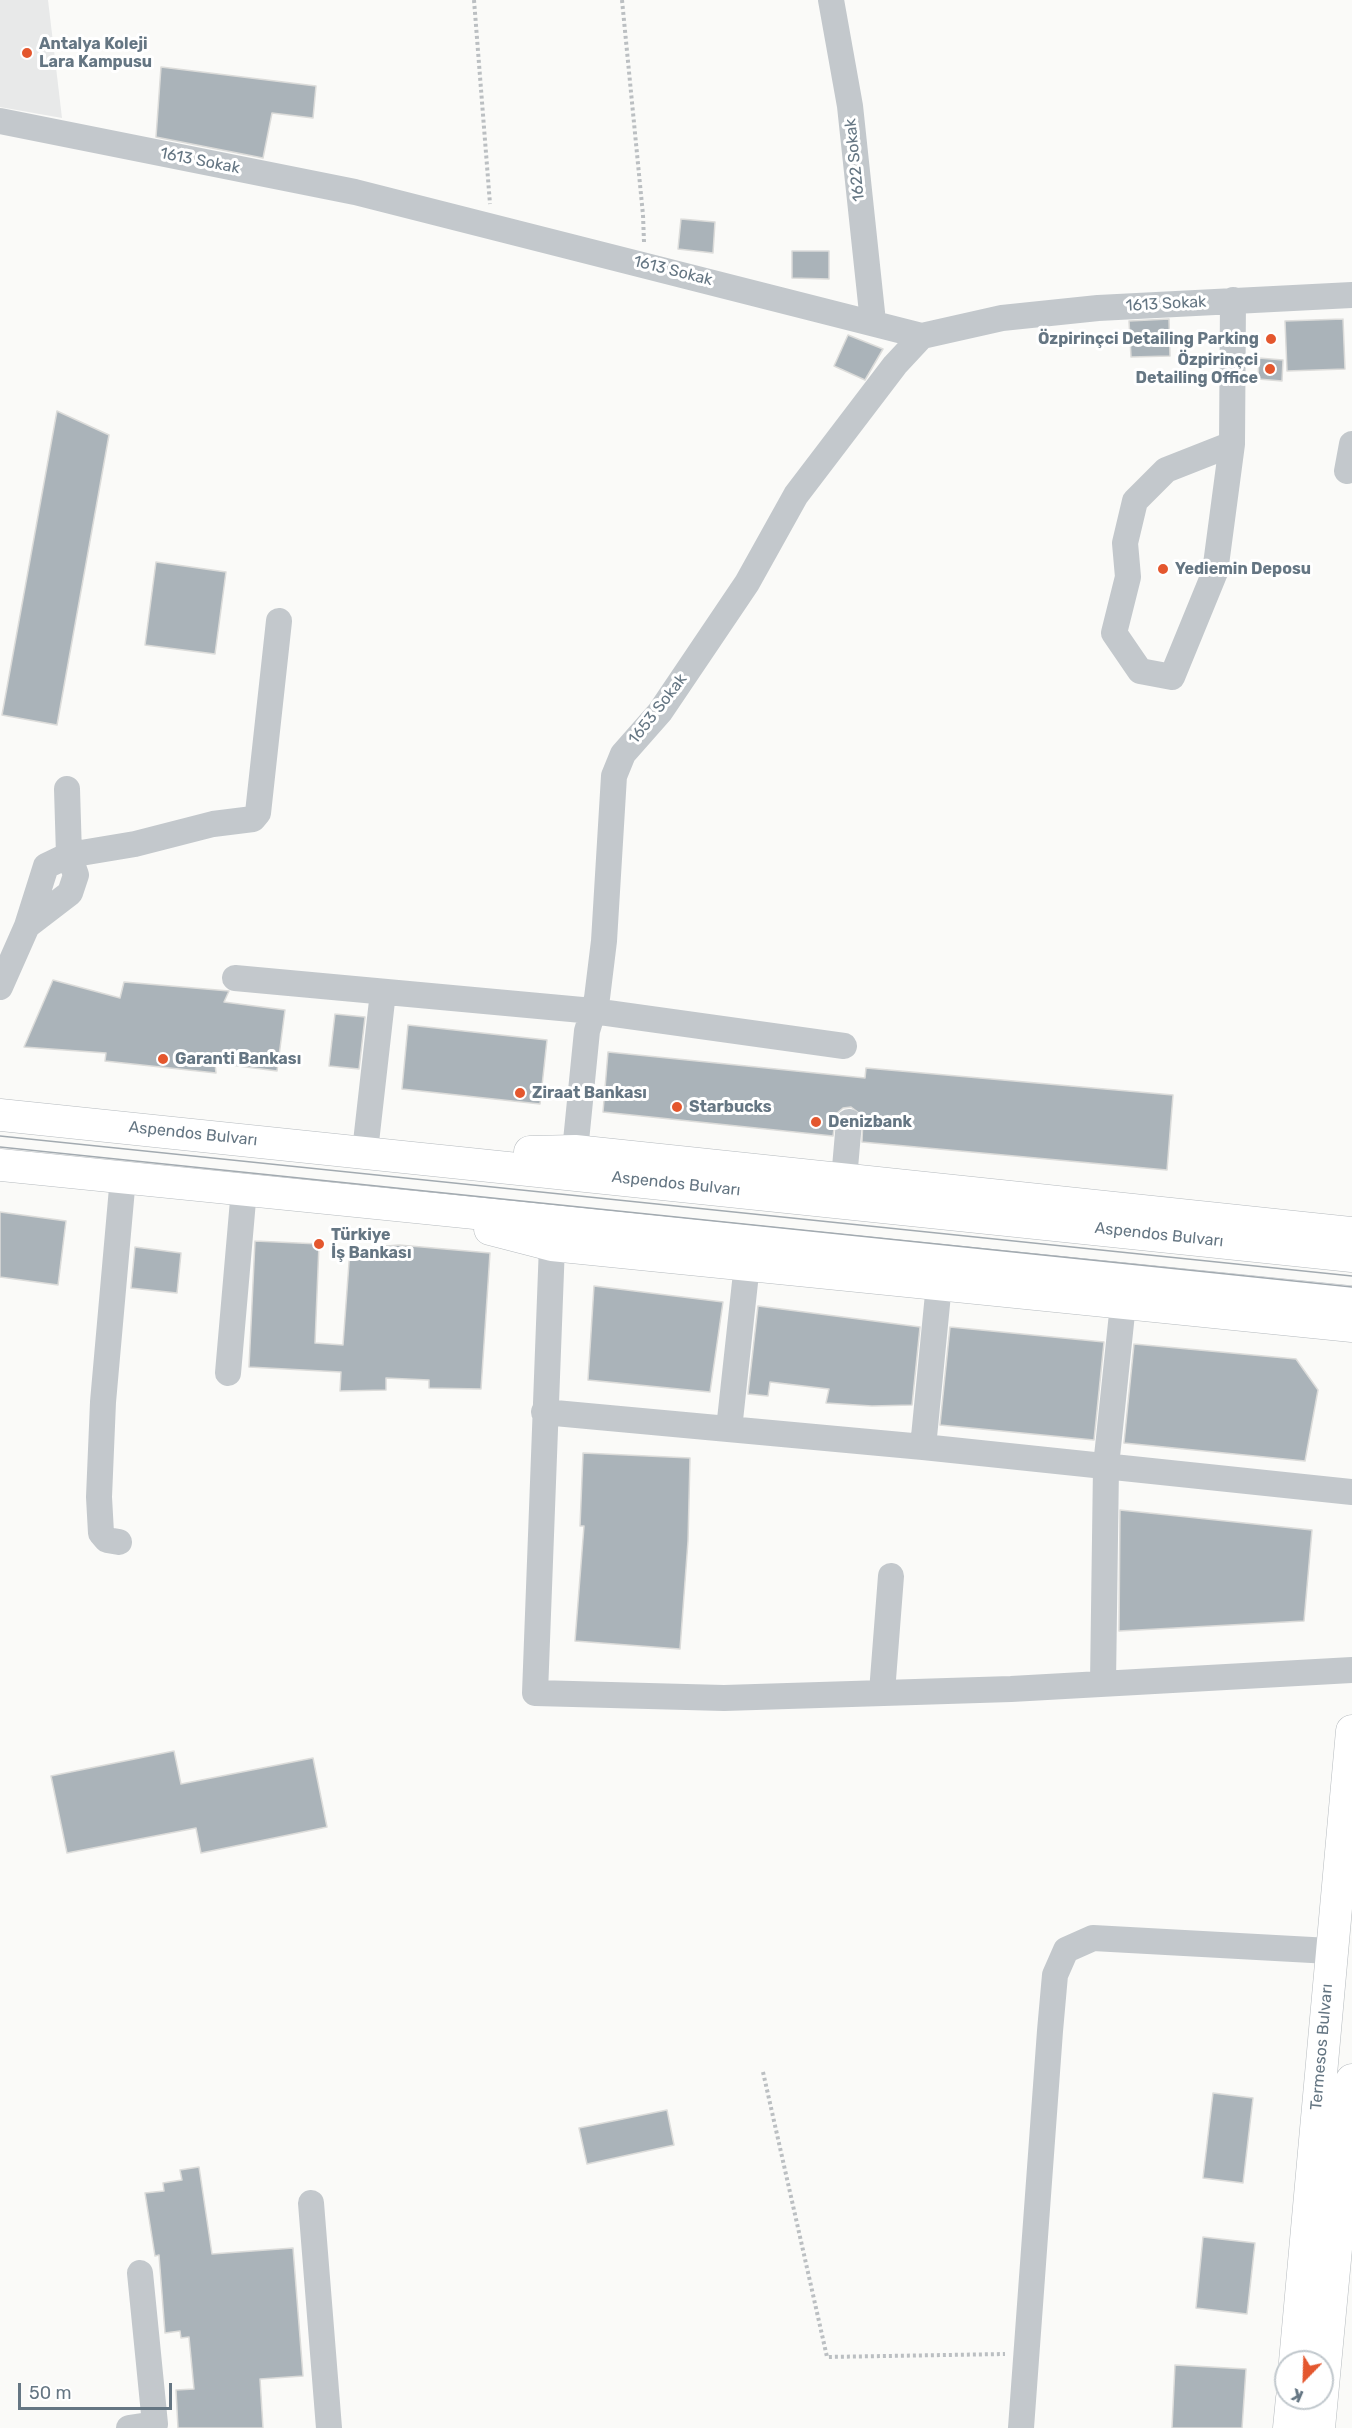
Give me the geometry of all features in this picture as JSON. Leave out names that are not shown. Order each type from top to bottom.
[{"type":"main road","name":"Aspendos Bulvarı","points":[[0,1115],[994,1217],[1349,1239]]},
{"type":"main road","points":[[379,1153],[575,1152],[844,1179],[1349,1239]]},
{"type":"main road","points":[[0,1165],[988,1264],[1348,1318]]},
{"type":"main road","points":[[396,1204],[552,1245],[1122,1304],[1348,1318]]},
{"type":"main road","name":"Termesos Bulvarı","points":[[1296,2350],[1330,1951],[1352,1731]]},
{"type":"main road","name":"Termesos Bulvarı","points":[[1319,2428],[1347,2186],[1352,2080]]},
{"type":"main road","points":[[1289,2428],[1291,2410]]},
{"type":"street","name":"1622 Sokak","points":[[831,0],[850,106],[873,322]]},
{"type":"street","name":"1613 Sokak","points":[[0,121],[354,192],[922,336],[1002,318],[1098,308],[1352,295]]},
{"type":"street","points":[[1232,444],[1166,470],[1135,501],[1125,543],[1128,577],[1114,633],[1140,671],[1172,677],[1215,572],[1232,444],[1233,300]]},
{"type":"street","name":"1653 Sokak","points":[[575,1152],[587,1031],[593,1011],[604,941],[614,776],[623,754],[660,712],[747,583],[796,495],[895,365],[922,336]]},
{"type":"street","points":[[1347,471],[1352,444]]},
{"type":"street","points":[[69,855],[135,844],[213,824],[253,819],[258,813],[279,621]]},
{"type":"street","points":[[0,987],[27,926],[70,894],[76,876],[69,855],[67,789]]},
{"type":"street","points":[[235,978],[593,1011],[844,1046]]},
{"type":"street","points":[[379,1153],[383,992]]},
{"type":"street","points":[[844,1179],[849,1122]]},
{"type":"street","points":[[119,1542],[107,1540],[100,1533],[99,1497],[103,1402],[123,1177]]},
{"type":"street","points":[[228,1373],[244,1189]]},
{"type":"street","points":[[552,1245],[535,1693],[724,1698],[1011,1689],[1352,1670]]},
{"type":"street","points":[[729,1429],[747,1264]]},
{"type":"street","points":[[924,1447],[939,1284]]},
{"type":"street","points":[[1103,1683],[1106,1466],[1122,1304]]},
{"type":"street","points":[[544,1412],[924,1447],[1352,1492]]},
{"type":"street","points":[[882,1692],[891,1576]]},
{"type":"street","points":[[1021,2428],[1055,1975],[1066,1950],[1093,1938],[1330,1951]]},
{"type":"street","points":[[311,2203],[329,2428]]},
{"type":"street","points":[[129,2428],[155,2426],[140,2273]]},
{"type":"path","points":[[474,0],[491,226]]},
{"type":"path","points":[[622,0],[643,215],[644,264]]},
{"type":"path","points":[[763,2072],[827,2357],[1026,2353]]},
{"type":"shaded area","name":"Antalya Koleji Lara Kampusu","points":[[0,0],[48,0],[62,118],[0,107]]},
{"type":"building","points":[[161,67],[316,86],[313,118],[272,113],[263,158],[156,137]]},
{"type":"building","points":[[681,219],[715,222],[713,253],[678,249]]},
{"type":"building","points":[[792,251],[829,251],[829,279],[792,278]]},
{"type":"building","points":[[1169,319],[1170,356],[1131,357],[1129,321]]},
{"type":"building","points":[[1343,319],[1345,369],[1287,371],[1285,321]]},
{"type":"building","points":[[848,335],[883,349],[865,380],[834,366]]},
{"type":"building","name":"Özpirinçci Detailing Office","points":[[1259,358],[1283,360],[1282,381],[1258,379]]},
{"type":"building","points":[[57,411],[109,435],[57,725],[2,715]]},
{"type":"building","points":[[156,562],[226,572],[215,654],[145,645]]},
{"type":"building","points":[[53,980],[120,998],[124,982],[229,991],[224,1002],[285,1010],[277,1071],[215,1063],[216,1073],[105,1061],[106,1053],[24,1047]]},
{"type":"building","points":[[335,1014],[365,1017],[359,1069],[329,1066]]},
{"type":"building","points":[[408,1025],[547,1040],[540,1104],[402,1089]]},
{"type":"building","points":[[608,1052],[865,1078],[866,1068],[1173,1095],[1167,1170],[862,1142],[863,1116],[851,1107],[843,1108],[836,1114],[833,1136],[603,1112]]},
{"type":"building","points":[[0,1212],[66,1221],[58,1285],[0,1277]]},
{"type":"building","points":[[255,1241],[319,1244],[315,1343],[343,1345],[350,1249],[399,1245],[490,1253],[481,1389],[429,1388],[429,1380],[386,1378],[386,1390],[340,1391],[341,1372],[249,1367]]},
{"type":"building","points":[[135,1247],[181,1253],[177,1293],[131,1288]]},
{"type":"building","points":[[594,1286],[723,1302],[710,1392],[588,1380]]},
{"type":"building","points":[[758,1306],[920,1327],[912,1405],[872,1406],[826,1403],[829,1389],[770,1382],[768,1396],[748,1394]]},
{"type":"building","points":[[950,1327],[1104,1342],[1094,1440],[940,1425]]},
{"type":"building","points":[[1134,1344],[1296,1359],[1318,1390],[1305,1461],[1124,1443]]},
{"type":"building","points":[[583,1453],[690,1458],[688,1541],[680,1649],[575,1641],[584,1526],[580,1526]]},
{"type":"building","points":[[1120,1510],[1312,1530],[1304,1621],[1119,1631]]},
{"type":"building","points":[[174,1751],[181,1784],[313,1758],[327,1827],[201,1853],[196,1828],[67,1853],[51,1776]]},
{"type":"building","points":[[1213,2093],[1253,2098],[1243,2183],[1203,2178]]},
{"type":"building","points":[[667,2110],[674,2145],[587,2164],[579,2128]]},
{"type":"building","points":[[199,2167],[212,2254],[293,2248],[303,2376],[260,2379],[263,2428],[178,2428],[176,2390],[194,2389],[189,2337],[181,2338],[180,2331],[165,2333],[159,2255],[155,2256],[145,2193],[164,2191],[163,2183],[182,2180],[180,2170]]},
{"type":"building","points":[[1203,2237],[1255,2243],[1247,2314],[1196,2308]]},
{"type":"building","points":[[1175,2365],[1246,2369],[1242,2428],[1172,2428]]},
{"type":"tram line","points":[[0,1136],[1352,1276]]},
{"type":"tram line","points":[[0,1147],[1352,1287]]},
{"type":"place","name":"Antalya Koleji Lara Kampusu","points":[[27,53]]},
{"type":"place","name":"Özpirinçci Detailing Parking","points":[[1271,339]]},
{"type":"place","name":"Özpirinçci Detailing Office","points":[[1270,369]]},
{"type":"place","name":"Yediemin Deposu","points":[[1163,569]]},
{"type":"place","name":"Garanti Bankası","points":[[163,1059]]},
{"type":"place","name":"Ziraat Bankası","points":[[520,1093]]},
{"type":"place","name":"Starbucks","points":[[677,1107]]},
{"type":"place","name":"Denizbank","points":[[816,1122]]},
{"type":"place","name":"Türkiye İş Bankası","points":[[319,1244]]}]
